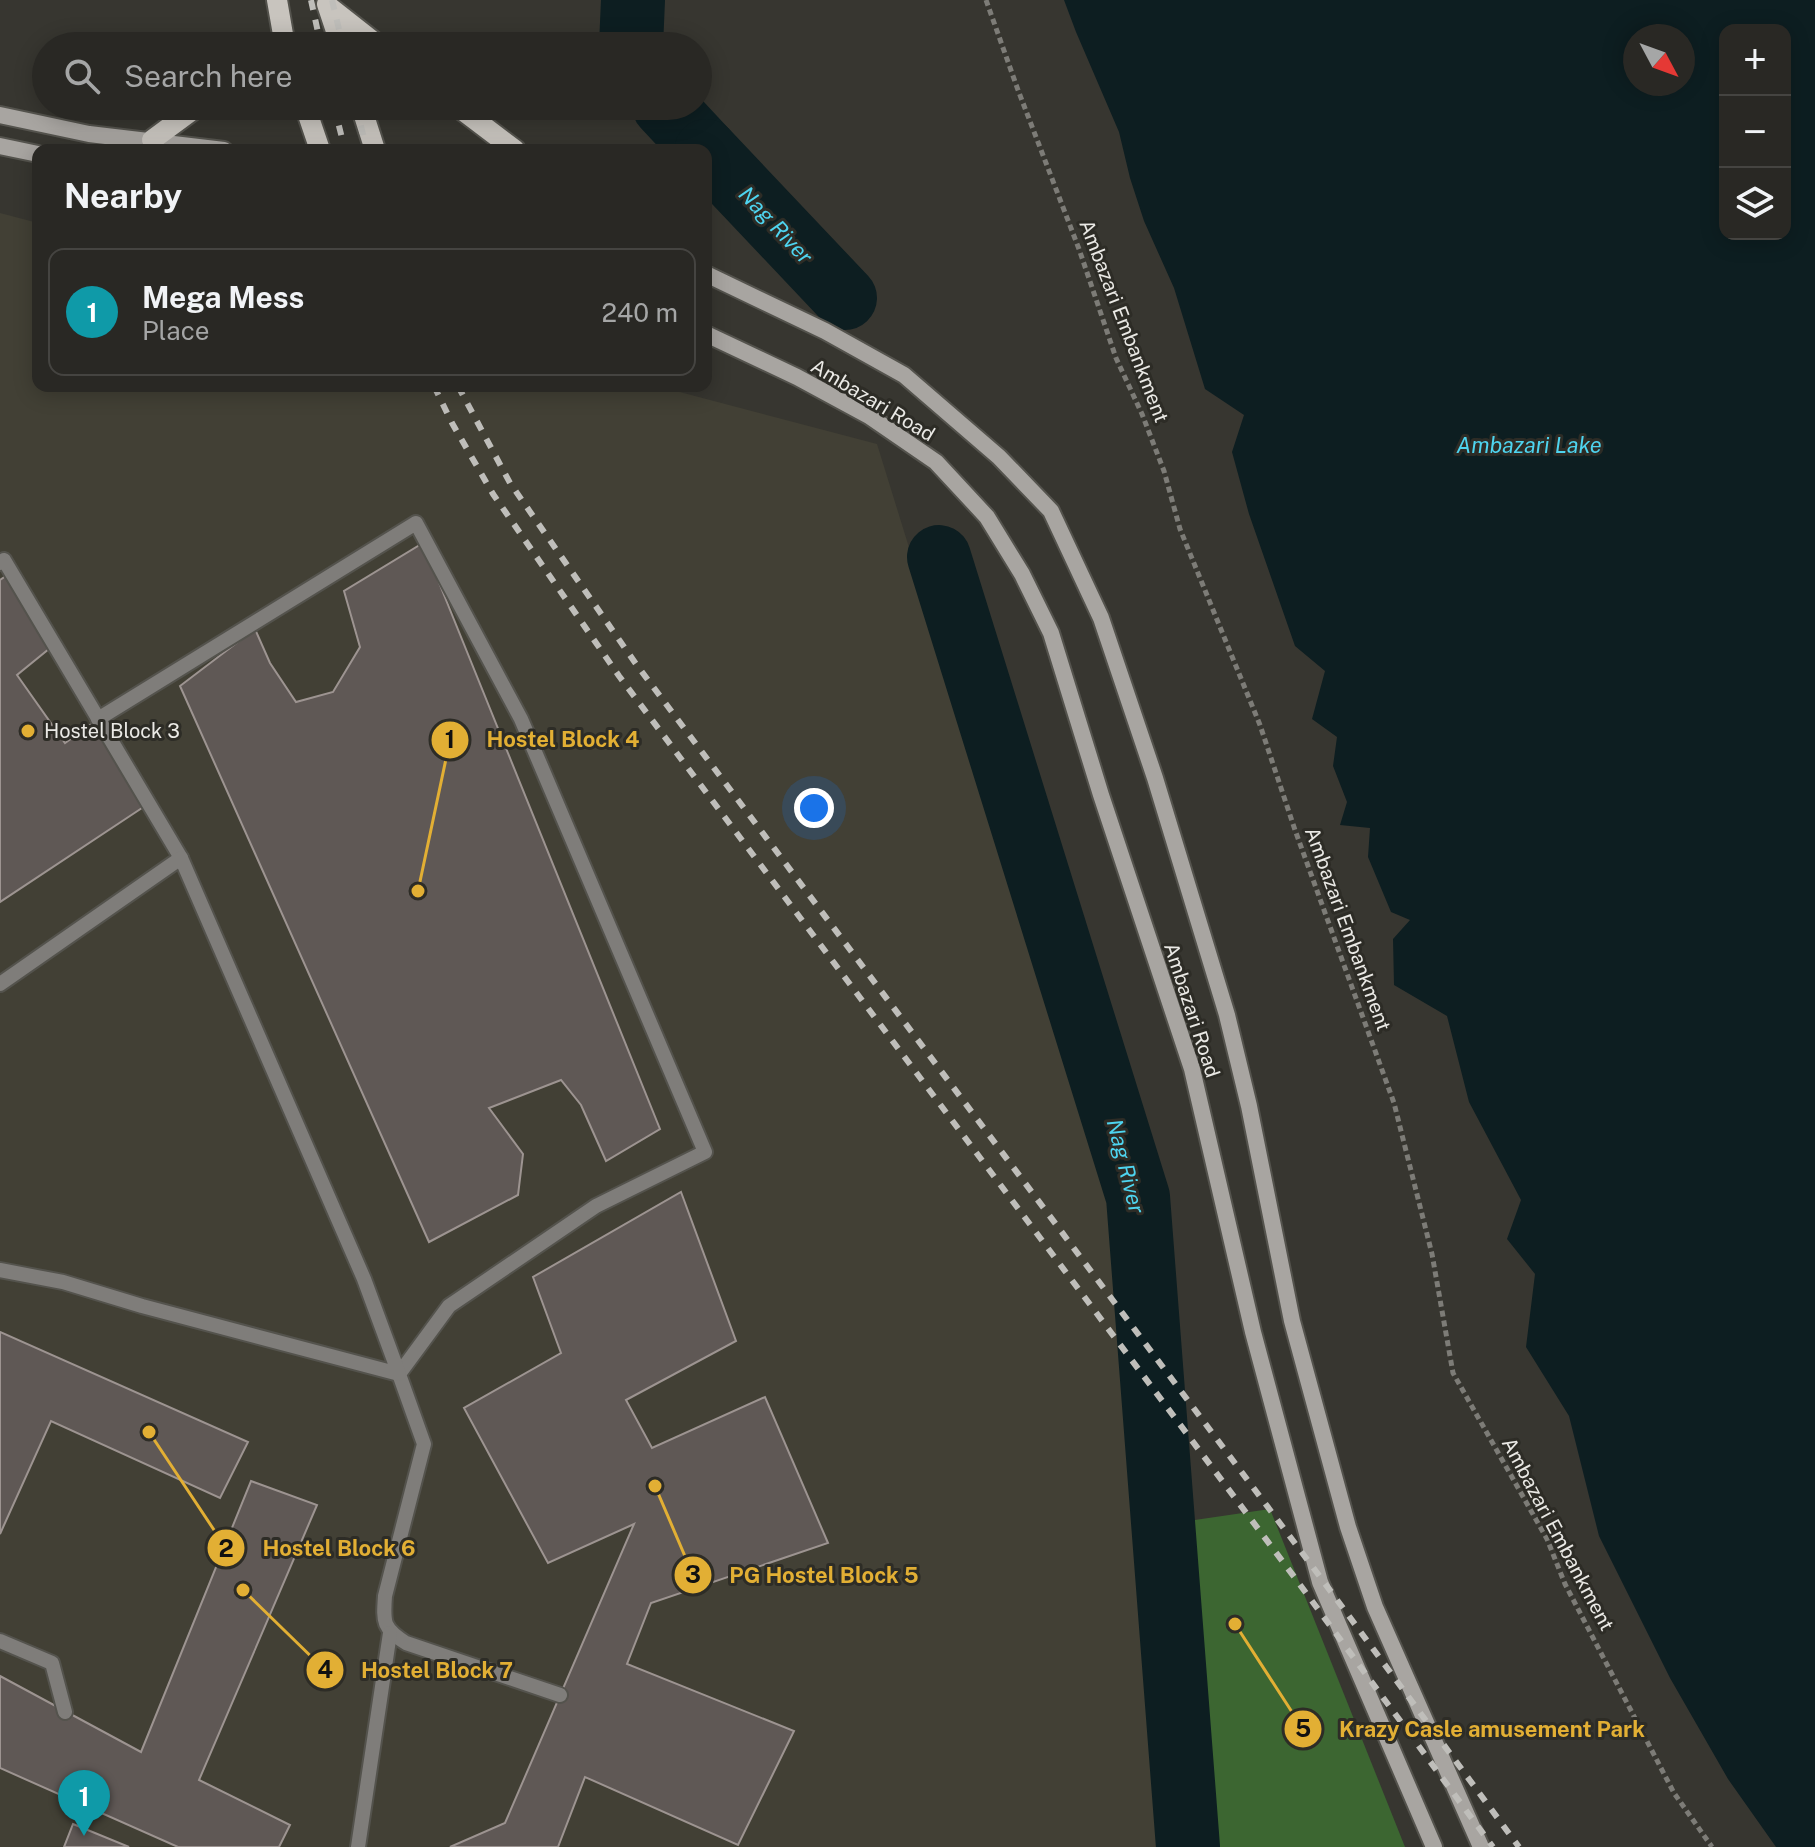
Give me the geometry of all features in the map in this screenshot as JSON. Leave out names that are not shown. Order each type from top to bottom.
[{"type":"main road","points":[[277,0],[281,32]]},
{"type":"main road","points":[[327,3],[336,32]]},
{"type":"main road","points":[[327,3],[362,32]]},
{"type":"main road","points":[[0,115],[89,134],[181,144]]},
{"type":"main road","points":[[152,140],[179,120]]},
{"type":"main road","points":[[310,120],[318,144]]},
{"type":"main road","points":[[365,120],[373,144]]},
{"type":"main road","points":[[475,120],[507,144]]},
{"type":"main road","points":[[0,146],[32,153]]},
{"type":"main road","name":"Ambazari Road","points":[[712,277],[825,331],[904,375],[999,457],[1051,511],[1101,618],[1155,778],[1227,1015],[1249,1106],[1292,1321],[1348,1527],[1375,1607],[1481,1847]]},
{"type":"main road","name":"Ambazari Road","points":[[712,337],[797,377],[869,416],[936,462],[987,517],[1022,574],[1051,633],[1192,1069],[1253,1332],[1320,1582],[1434,1847]]},
{"type":"lane","points":[[98,719],[416,523],[521,719],[705,1152],[596,1206],[449,1306],[399,1374]]},
{"type":"lane","points":[[0,563],[4,560],[181,858],[364,1279],[399,1374],[424,1444],[385,1596],[383,1621],[390,1633],[406,1643],[560,1695]]},
{"type":"lane","points":[[0,984],[181,858]]},
{"type":"lane","points":[[0,1270],[63,1282],[399,1374]]},
{"type":"lane","points":[[358,1847],[390,1633]]},
{"type":"lane","points":[[0,1641],[52,1663],[65,1712]]},
{"type":"path","name":"Ambazari Embankment","points":[[986,0],[1079,249],[1116,358],[1164,471],[1180,529],[1260,725],[1394,1103],[1432,1254],[1453,1373],[1541,1528],[1565,1584],[1674,1793],[1712,1847]]},
{"type":"shaded area","points":[[0,213],[32,221],[32,392],[680,392],[877,444],[1123,1239],[1174,1847],[0,1847]]},
{"type":"green space","points":[[1270,1509],[1405,1847],[1174,1847],[1147,1527]]},
{"type":"water","name":"Ambazari Lake","points":[[1064,0],[1815,0],[1815,1847],[1776,1847],[1728,1779],[1670,1678],[1599,1536],[1569,1416],[1526,1347],[1535,1274],[1507,1239],[1521,1200],[1469,1102],[1447,1016],[1394,985],[1393,939],[1410,920],[1391,912],[1368,857],[1370,828],[1340,825],[1347,802],[1333,766],[1337,737],[1312,719],[1325,671],[1295,646],[1249,514],[1232,452],[1244,415],[1205,389],[1174,288],[1144,221],[1119,132]]},
{"type":"building","points":[[423,543],[660,1129],[606,1161],[581,1105],[561,1080],[489,1108],[523,1154],[518,1195],[429,1242],[180,686],[255,629],[270,663],[296,702],[333,692],[360,647],[344,591]]},
{"type":"building","name":"Hostel Block 3","points":[[12,572],[55,644],[17,675],[65,743],[98,719],[148,804],[0,902],[0,580]]},
{"type":"building","points":[[681,1192],[736,1341],[626,1400],[652,1448],[765,1397],[828,1543],[651,1603],[627,1664],[794,1731],[738,1845],[585,1777],[558,1847],[450,1847],[505,1823],[634,1524],[548,1563],[464,1408],[561,1353],[533,1277]]},
{"type":"building","points":[[0,1332],[248,1442],[220,1498],[51,1421],[0,1534]]},
{"type":"building","points":[[251,1481],[317,1505],[199,1780],[290,1825],[279,1847],[178,1847],[0,1768],[0,1676],[141,1752]]},
{"type":"building","points":[[73,1824],[129,1847],[64,1847]]},
{"type":"waterway","name":"Nag River","points":[[632,32],[633,0]]},
{"type":"waterway","name":"Nag River","points":[[677,120],[699,144]]},
{"type":"waterway","name":"Nag River","points":[[712,157],[845,298]]},
{"type":"waterway","name":"Nag River","points":[[939,557],[1138,1197],[1188,1847]]},
{"type":"railway","points":[[311,0],[318,32]]},
{"type":"railway","points":[[332,0],[340,32]]},
{"type":"railway","points":[[338,120],[344,144]]},
{"type":"railway","points":[[360,120],[366,144]]},
{"type":"railway","points":[[437,392],[493,494],[619,676],[1493,1847]]},
{"type":"railway","points":[[461,392],[510,483],[636,664],[1519,1847]]},
{"type":"place","name":"Hostel Block 3","points":[[28,731]]},
{"type":"place","name":"Hostel Block 4","points":[[418,891]]},
{"type":"place","name":"Hostel Block 6","points":[[149,1432]]},
{"type":"place","name":"PG Hostel Block 5","points":[[655,1486]]},
{"type":"place","name":"Hostel Block 7","points":[[243,1590]]},
{"type":"place","name":"Krazy Casle amusement Park","points":[[1235,1624]]},
{"type":"place","name":"Mega Mess","points":[[84,1836]]}]
